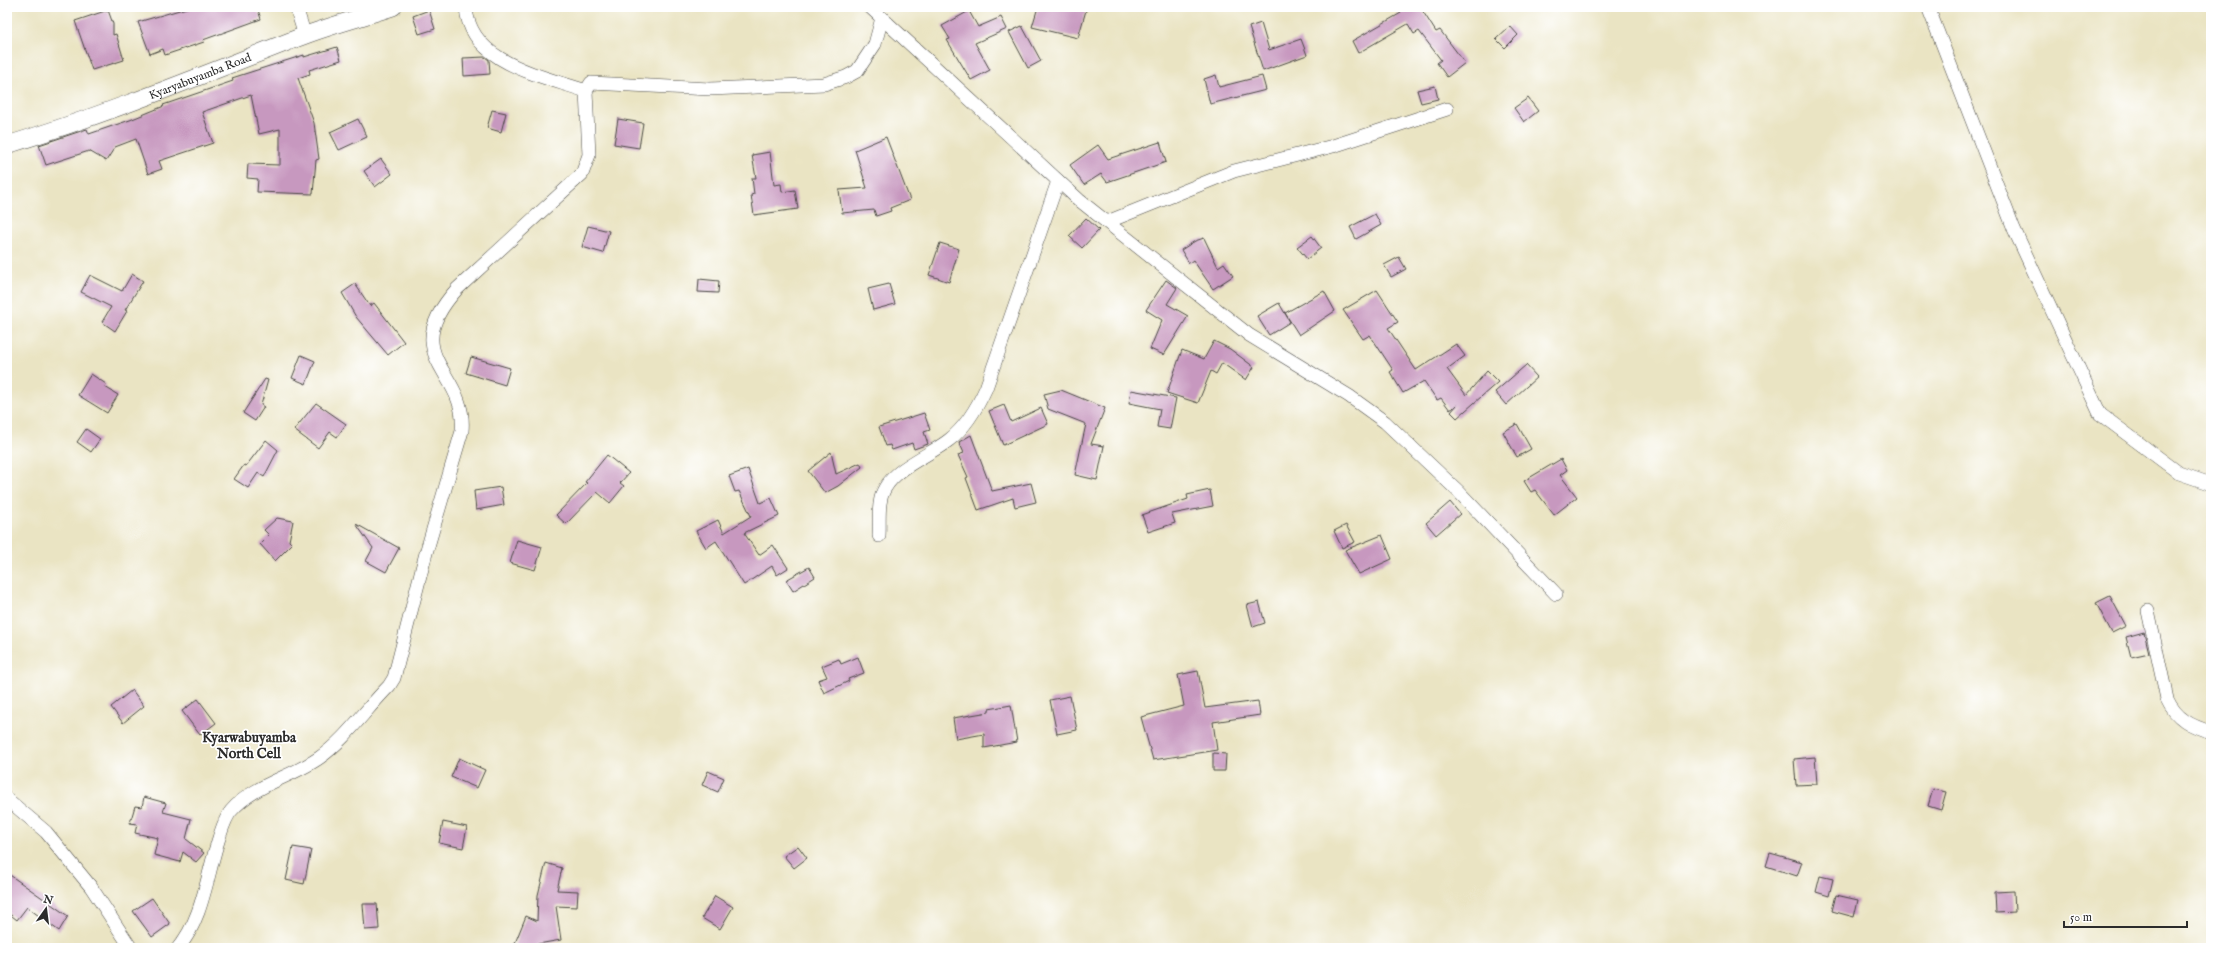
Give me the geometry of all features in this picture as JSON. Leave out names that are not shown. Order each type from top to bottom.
[{"type":"street","points":[[296,7],[304,36]]},
{"type":"street","name":"Kyaryabuyamba Road","points":[[7,145],[59,129],[210,74],[304,36],[393,7]]},
{"type":"street","points":[[466,7],[472,30],[481,45],[494,56],[586,91]]},
{"type":"street","points":[[870,7],[1058,181],[1107,222],[1249,335],[1349,396],[1385,422],[1458,491],[1556,594]]},
{"type":"street","points":[[1928,7],[2014,229],[2100,414],[2179,473],[2211,484]]},
{"type":"street","points":[[178,948],[189,933],[196,917],[217,844],[230,811],[240,802],[263,788],[320,757],[389,686],[394,678],[426,552],[462,431],[463,422],[458,405],[434,356],[432,344],[434,323],[444,303],[456,288],[582,174],[589,155],[586,91],[591,83],[710,90],[824,84],[846,77],[857,71],[875,44],[882,18]]},
{"type":"street","points":[[1107,222],[1234,171],[1333,146],[1447,109]]},
{"type":"street","points":[[879,536],[880,503],[884,489],[893,478],[950,440],[966,424],[979,404],[986,388],[1058,181]]},
{"type":"street","points":[[2148,611],[2167,699],[2172,709],[2180,718],[2190,724],[2211,732]]},
{"type":"street","points":[[7,799],[46,832],[91,887],[131,948]]},
{"type":"building","points":[[190,7],[257,7],[261,19],[203,40],[204,42],[165,55],[163,49],[150,54],[138,22]]},
{"type":"building","points":[[1038,7],[1087,7],[1078,38],[1032,27]]},
{"type":"building","points":[[1407,7],[1420,7],[1436,32],[1440,30],[1465,63],[1447,77],[1437,63],[1441,60],[1419,31],[1414,34],[1408,24],[1358,53],[1352,41],[1401,13],[1400,11]]},
{"type":"building","points":[[108,10],[113,24],[113,35],[116,34],[124,60],[92,70],[75,21]]},
{"type":"building","points":[[429,10],[435,29],[419,34],[413,16]]},
{"type":"building","points":[[969,11],[978,27],[1001,17],[1007,29],[975,43],[990,70],[971,80],[947,40],[950,39],[942,26]]},
{"type":"building","points":[[1261,23],[1269,50],[1301,39],[1307,55],[1263,71],[1249,27]]},
{"type":"building","points":[[1022,26],[1041,61],[1028,68],[1009,32]]},
{"type":"building","points":[[1510,26],[1518,35],[1505,48],[1496,39]]},
{"type":"building","points":[[337,47],[341,60],[309,70],[310,74],[298,78],[314,123],[319,159],[316,160],[313,194],[257,192],[258,179],[247,178],[248,164],[280,165],[280,129],[259,134],[251,95],[202,112],[213,143],[159,161],[162,169],[148,174],[136,139],[115,147],[106,161],[89,151],[46,165],[39,145],[87,129],[89,134],[130,120],[164,106],[163,105],[233,81],[232,78],[304,55],[304,57]]},
{"type":"building","points":[[485,57],[489,60],[490,74],[464,76],[463,58]]},
{"type":"building","points":[[1216,75],[1219,87],[1262,76],[1266,90],[1210,104],[1204,79]]},
{"type":"building","points":[[1435,86],[1438,99],[1421,103],[1417,90]]},
{"type":"building","points":[[1528,98],[1538,111],[1524,122],[1514,108]]},
{"type":"building","points":[[492,110],[506,113],[501,132],[487,128]]},
{"type":"building","points":[[358,119],[367,137],[339,150],[330,132]]},
{"type":"building","points":[[618,119],[643,123],[639,148],[614,144]]},
{"type":"building","points":[[886,137],[910,200],[890,208],[891,211],[876,216],[874,210],[842,213],[839,190],[867,188],[855,150]]},
{"type":"building","points":[[1160,142],[1166,162],[1107,182],[1101,174],[1084,185],[1070,165],[1098,145],[1108,159]]},
{"type":"building","points":[[770,152],[774,185],[781,184],[782,192],[795,190],[798,209],[754,215],[751,195],[754,194],[752,178],[756,178],[752,155]]},
{"type":"building","points":[[381,159],[392,174],[375,187],[364,171]]},
{"type":"building","points":[[1375,214],[1381,225],[1356,239],[1350,227]]},
{"type":"building","points":[[1086,218],[1099,230],[1082,248],[1069,236]]},
{"type":"building","points":[[588,226],[609,231],[603,253],[582,247]]},
{"type":"building","points":[[1312,236],[1321,248],[1307,259],[1297,247]]},
{"type":"building","points":[[1204,238],[1218,267],[1224,263],[1233,276],[1213,289],[1193,260],[1189,263],[1181,250],[1195,241]]},
{"type":"building","points":[[940,243],[959,249],[949,282],[929,275]]},
{"type":"building","points":[[1399,257],[1406,269],[1391,277],[1384,265]]},
{"type":"building","points":[[132,274],[143,281],[125,310],[127,311],[115,331],[102,322],[111,307],[81,292],[90,275],[122,291]]},
{"type":"building","points":[[699,279],[719,281],[718,293],[698,292]]},
{"type":"building","points":[[1166,280],[1177,288],[1167,304],[1188,316],[1164,355],[1150,349],[1162,320],[1146,310]]},
{"type":"building","points":[[355,284],[370,306],[374,303],[404,342],[388,355],[356,317],[342,293]]},
{"type":"building","points":[[889,284],[895,304],[873,310],[868,289]]},
{"type":"building","points":[[1377,290],[1398,322],[1388,328],[1416,370],[1456,344],[1465,356],[1447,369],[1466,395],[1487,371],[1498,382],[1457,418],[1451,412],[1457,405],[1450,410],[1441,398],[1437,400],[1424,381],[1403,393],[1390,372],[1393,370],[1370,335],[1363,339],[1343,310]]},
{"type":"building","points":[[1324,291],[1335,311],[1299,335],[1285,313]]},
{"type":"building","points":[[1279,303],[1290,322],[1269,335],[1257,316]]},
{"type":"building","points":[[1214,341],[1230,349],[1254,367],[1246,380],[1222,363],[1216,374],[1211,371],[1198,403],[1167,393],[1182,350],[1204,359]]},
{"type":"building","points":[[301,355],[315,361],[306,384],[292,378]]},
{"type":"building","points":[[471,357],[510,368],[505,385],[466,373]]},
{"type":"building","points":[[1526,365],[1537,377],[1506,405],[1495,392]]},
{"type":"building","points":[[91,374],[106,384],[105,387],[118,395],[107,413],[78,395]]},
{"type":"building","points":[[265,379],[268,380],[261,405],[264,407],[255,421],[243,413]]},
{"type":"building","points":[[1061,390],[1105,408],[1091,444],[1104,446],[1097,480],[1075,475],[1086,424],[1048,409],[1044,394]]},
{"type":"building","points":[[1131,390],[1176,398],[1170,429],[1157,427],[1160,409],[1129,403]]},
{"type":"building","points":[[316,403],[346,424],[337,437],[330,432],[318,448],[294,430]]},
{"type":"building","points":[[1004,405],[1011,422],[1041,408],[1048,424],[1003,445],[989,411]]},
{"type":"building","points":[[924,413],[930,430],[924,432],[928,444],[914,449],[912,443],[892,450],[890,445],[886,446],[879,427]]},
{"type":"building","points":[[1517,424],[1531,449],[1517,457],[1503,432]]},
{"type":"building","points":[[86,429],[100,439],[91,452],[77,442]]},
{"type":"building","points":[[971,435],[992,491],[1031,483],[1036,502],[1015,507],[1013,498],[978,510],[966,478],[968,477],[958,455],[964,453],[959,442]]},
{"type":"building","points":[[266,440],[278,450],[264,477],[258,473],[248,488],[234,479]]},
{"type":"building","points":[[831,452],[836,474],[860,463],[862,467],[838,486],[825,493],[808,471]]},
{"type":"building","points":[[607,455],[629,473],[620,483],[624,486],[610,503],[597,492],[566,524],[556,515],[587,483],[585,482]]},
{"type":"building","points":[[1561,459],[1567,470],[1560,475],[1577,497],[1554,515],[1535,490],[1531,492],[1524,481]]},
{"type":"building","points":[[748,469],[760,503],[771,498],[779,516],[744,533],[759,555],[773,545],[788,568],[777,575],[772,566],[744,585],[716,541],[706,548],[696,531],[718,520],[724,533],[751,516],[739,491],[735,492],[729,476]]},
{"type":"building","points":[[501,487],[504,505],[476,510],[474,491]]},
{"type":"building","points":[[1210,490],[1213,506],[1172,514],[1175,523],[1148,532],[1142,515],[1188,499],[1187,495]]},
{"type":"building","points":[[1450,502],[1460,514],[1436,535],[1426,523]]},
{"type":"building","points":[[277,518],[293,521],[289,541],[292,544],[275,561],[260,544],[269,535],[264,530]]},
{"type":"building","points":[[356,524],[399,548],[386,572],[366,561],[373,548]]},
{"type":"building","points":[[1346,525],[1355,542],[1342,548],[1334,531]]},
{"type":"building","points":[[1382,535],[1392,559],[1359,574],[1345,550]]},
{"type":"building","points":[[517,540],[542,547],[535,570],[510,563]]},
{"type":"building","points":[[809,567],[815,577],[793,591],[786,580]]},
{"type":"building","points":[[2110,596],[2126,626],[2112,633],[2096,603]]},
{"type":"building","points":[[1259,602],[1265,623],[1253,627],[1247,605]]},
{"type":"building","points":[[2144,632],[2149,653],[2131,657],[2126,637]]},
{"type":"building","points":[[858,657],[864,673],[848,679],[849,681],[824,693],[818,680],[827,677],[822,666],[839,659],[841,664]]},
{"type":"building","points":[[1198,671],[1205,708],[1258,701],[1260,715],[1213,722],[1217,750],[1153,760],[1141,717],[1184,706],[1178,675]]},
{"type":"building","points":[[132,690],[144,706],[123,723],[111,707]]},
{"type":"building","points":[[1070,696],[1077,730],[1057,734],[1050,700]]},
{"type":"building","points":[[198,699],[216,723],[200,735],[182,711]]},
{"type":"building","points":[[1011,705],[1017,742],[984,748],[984,734],[956,739],[953,718],[989,712],[989,709]]},
{"type":"building","points":[[1213,753],[1226,754],[1225,771],[1213,771]]},
{"type":"building","points":[[1815,757],[1817,784],[1796,785],[1794,759]]},
{"type":"building","points":[[459,758],[485,770],[477,788],[451,777]]},
{"type":"building","points":[[708,771],[724,778],[718,792],[702,785]]},
{"type":"building","points":[[1933,789],[1946,792],[1941,810],[1928,806]]},
{"type":"building","points":[[144,797],[166,803],[163,812],[191,819],[186,839],[204,853],[196,862],[183,852],[180,862],[154,855],[158,838],[135,833],[137,824],[130,823],[135,806],[142,807]]},
{"type":"building","points":[[443,822],[467,827],[463,848],[439,843]]},
{"type":"building","points":[[798,846],[807,858],[794,868],[784,856]]},
{"type":"building","points":[[293,847],[311,850],[304,884],[286,880]]},
{"type":"building","points":[[1770,853],[1802,862],[1797,876],[1766,866]]},
{"type":"building","points":[[546,863],[562,868],[557,890],[578,891],[577,907],[556,906],[561,940],[538,944],[536,948],[513,948],[526,916],[537,921],[538,895]]},
{"type":"building","points":[[7,873],[68,916],[59,931],[27,907],[17,920],[7,912]]},
{"type":"building","points":[[1820,876],[1833,879],[1829,896],[1816,892]]},
{"type":"building","points":[[2014,891],[2015,912],[1996,913],[1995,892]]},
{"type":"building","points":[[1836,895],[1858,900],[1854,917],[1832,911]]},
{"type":"building","points":[[715,896],[733,907],[720,929],[702,918]]},
{"type":"building","points":[[152,898],[170,924],[152,937],[133,911]]},
{"type":"building","points":[[363,904],[377,904],[379,929],[365,930]]},
{"type":"district","name":"Kyarwabuyamba North Cell","points":[[249,746]]}]
